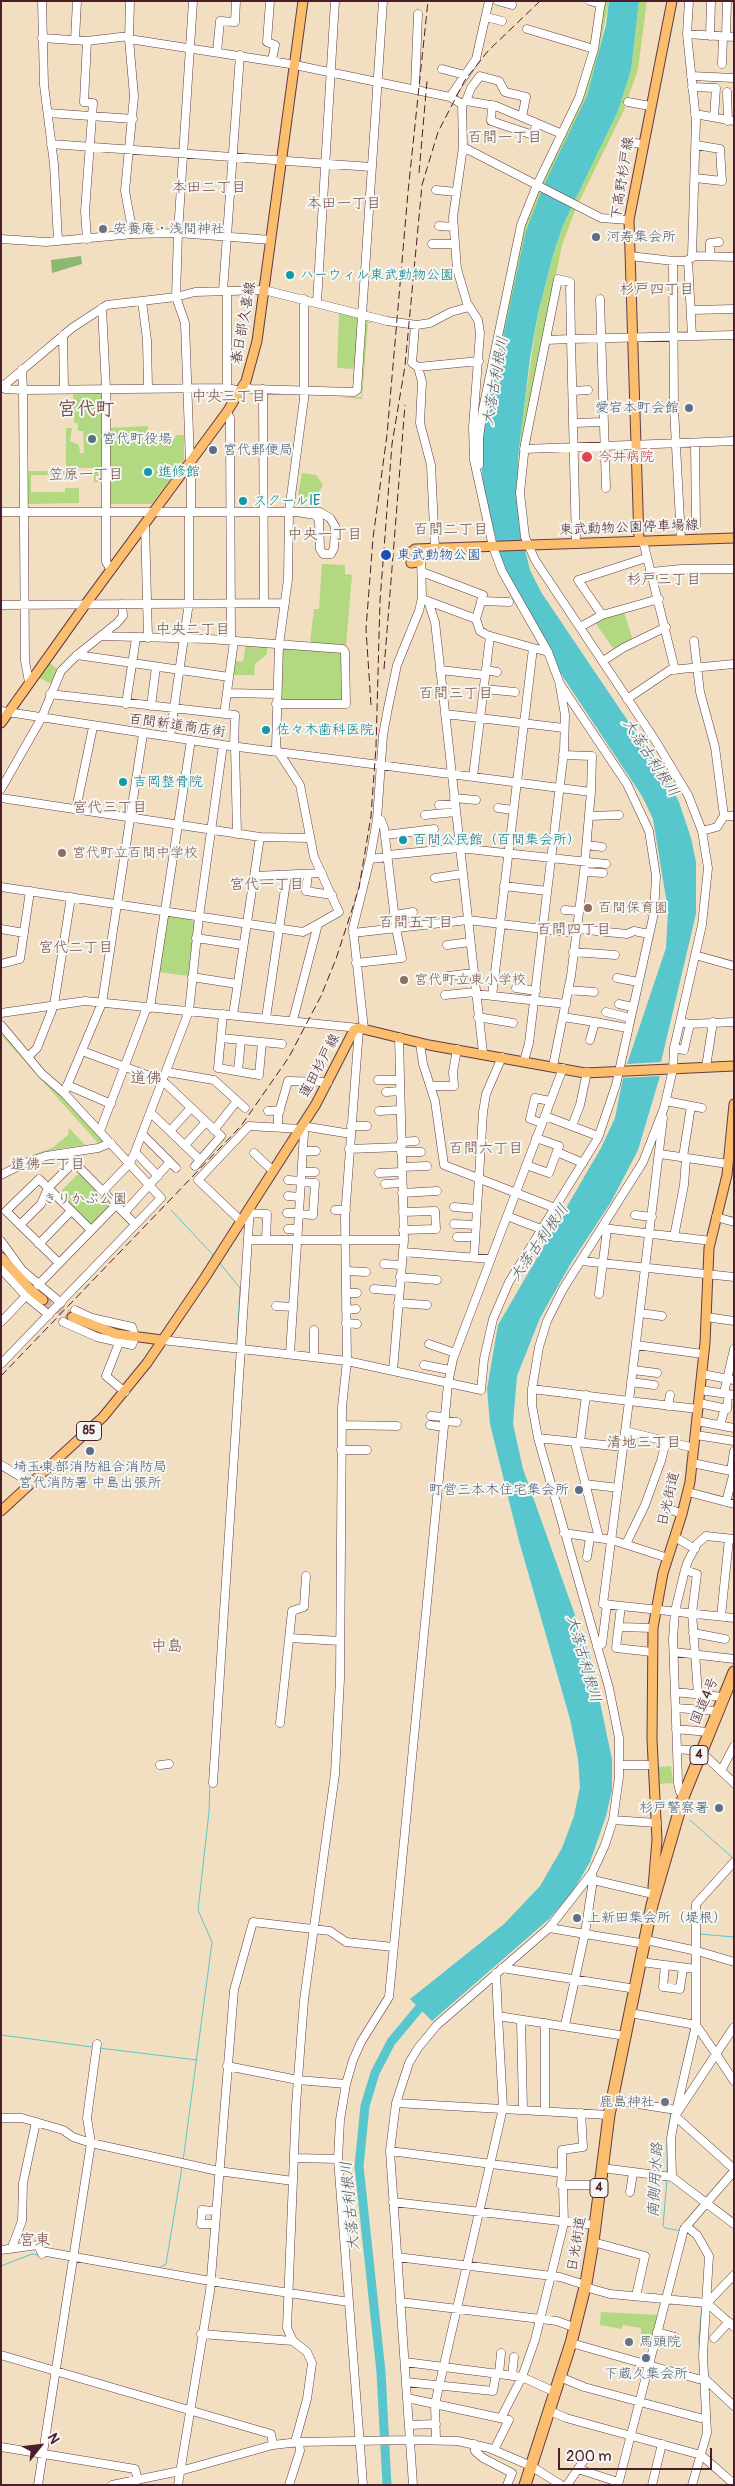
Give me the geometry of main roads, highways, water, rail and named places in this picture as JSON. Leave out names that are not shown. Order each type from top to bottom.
[{"type":"highway","name":"国道4号","points":[[665,1855],[700,1752],[734,1672]]},
{"type":"highway","name":"日光街道","points":[[525,2485],[576,2328],[593,2242],[609,2115],[646,1942],[652,1899],[665,1855]]},
{"type":"main road","name":"春日部久喜線","points":[[1,723],[4,712],[29,682],[228,412],[242,388],[255,352],[303,1]]},
{"type":"main road","name":"下高野杉戸線","points":[[641,541],[629,220],[642,144],[672,1]]},
{"type":"main road","name":"東武動物公園停車場線","points":[[421,562],[435,549],[734,538]]},
{"type":"main road","name":"蓮田杉戸線","points":[[162,1340],[250,1210],[301,1128],[328,1082],[354,1030],[361,1029],[420,1043],[587,1072],[734,1066]]},
{"type":"main road","name":"日光街道","points":[[652,1899],[657,1840],[653,1765],[653,1628],[655,1609],[668,1558],[688,1492],[704,1354],[711,1241],[716,1218],[730,1175],[728,1164],[734,1104]]},
{"type":"main road","points":[[1,1257],[15,1274],[43,1300]]},
{"type":"main road","points":[[73,1313],[116,1334],[162,1340]]},
{"type":"main road","name":"85","points":[[1,1511],[86,1434],[125,1392],[162,1340]]},
{"type":"main road","points":[[657,1840],[666,1842],[670,1840]]},
{"type":"main road","points":[[657,1840],[665,1855]]},
{"type":"water","points":[[609,1],[639,1],[631,70],[618,111],[563,225],[553,255],[538,313],[530,358],[518,457],[518,494],[519,526],[530,570],[541,592],[665,776],[679,802],[691,838],[696,862],[696,914],[661,1062],[627,1064],[666,948],[668,910],[653,819],[642,796],[557,668],[503,565],[483,490],[481,454],[483,430],[526,231],[544,185],[587,96],[606,25]]},
{"type":"water","points":[[660,1076],[638,1150],[611,1202],[571,1263],[540,1318],[517,1376],[513,1424],[523,1469],[591,1660],[612,1759],[612,1790],[606,1816],[590,1862],[572,1893],[549,1919],[432,2021],[410,1999],[504,1924],[540,1886],[562,1848],[574,1816],[580,1787],[578,1759],[570,1719],[519,1541],[490,1424],[487,1389],[498,1325],[601,1148],[615,1118],[623,1078]]},
{"type":"waterway","points":[[171,1210],[213,1255]]},
{"type":"waterway","points":[[219,1262],[240,1288],[237,1345]]},
{"type":"waterway","points":[[234,1390],[237,1351]]},
{"type":"waterway","points":[[183,2161],[212,1942],[198,1910],[209,1812],[210,1783]]},
{"type":"waterway","points":[[690,1820],[734,1859]]},
{"type":"waterway","points":[[699,1934],[734,1937]]},
{"type":"waterway","name":"大落古利根川","points":[[387,2485],[381,2372],[359,2166],[365,2106],[375,2073],[391,2042],[426,2000]]},
{"type":"waterway","name":"南側用水路","points":[[681,2072],[691,2027]]},
{"type":"waterway","points":[[1,2035],[92,2047]]},
{"type":"waterway","points":[[99,2048],[197,2060]]},
{"type":"waterway","name":"南側用水路","points":[[673,2106],[676,2095]]},
{"type":"waterway","name":"南側用水路","points":[[667,2138],[671,2112]]},
{"type":"waterway","name":"南側用水路","points":[[667,2142],[667,2173]]},
{"type":"waterway","points":[[154,2267],[159,2268],[166,2264],[182,2167]]},
{"type":"waterway","name":"南側用水路","points":[[667,2179],[663,2226],[681,2231]]},
{"type":"waterway","points":[[1,2266],[32,2254],[38,2255]]},
{"type":"waterway","name":"南側用水路","points":[[700,2369],[699,2337],[702,2305]]},
{"type":"tunnel","points":[[43,1300],[72,1317]]},
{"type":"railway","points":[[371,705],[366,629],[373,538],[387,435],[408,192],[428,1]]},
{"type":"railway","points":[[1,1376],[241,1126],[289,1057],[321,996],[336,959],[359,888],[371,816],[376,747],[380,601],[392,444],[405,366],[422,185],[438,132],[465,80],[488,51],[540,1]]},
{"type":"railway","points":[[419,173],[427,81]]},
{"type":"railway","points":[[384,669],[405,405]]},
{"type":"place","name":"安養庵・浅間神社","points":[[103,229]]},
{"type":"place","name":"河寿集会所","points":[[596,237]]},
{"type":"place","name":"ハーウィル東武動物公園","points":[[290,275]]},
{"type":"place","name":"愛宕本町会館","points":[[689,408]]},
{"type":"place","name":"宮代町役場","points":[[92,439]]},
{"type":"place","name":"宮代郵便局","points":[[213,450]]},
{"type":"place","name":"今井病院","points":[[587,457]]},
{"type":"place","name":"進修館","points":[[148,472]]},
{"type":"place","name":"スクールIE","points":[[243,501]]},
{"type":"place","name":"東武動物公園","points":[[386,555]]},
{"type":"place","name":"佐々木歯科医院","points":[[266,730]]},
{"type":"place","name":"吉岡整骨院","points":[[123,782]]},
{"type":"place","name":"百間公民館（百間集会所）","points":[[403,840]]},
{"type":"place","name":"宮代町立百間中学校","points":[[62,853]]},
{"type":"place","name":"百間保育園","points":[[588,908]]},
{"type":"place","name":"宮代町立東小学校","points":[[404,980]]},
{"type":"place","name":"埼玉東部消防組合消防局 宮代消防署 中島出張所","points":[[90,1451]]},
{"type":"place","name":"町営三本木住宅集会所","points":[[579,1490]]},
{"type":"place","name":"杉戸警察署","points":[[719,1808]]},
{"type":"place","name":"上新田集会所（堤根）","points":[[577,1918]]},
{"type":"place","name":"鹿島神社","points":[[665,2102]]},
{"type":"place","name":"馬頭院","points":[[629,2342]]},
{"type":"place","name":"下蔵久集会所","points":[[646,2358]]},
{"type":"district","name":"百間一丁目","points":[[505,138]]},
{"type":"district","name":"本田二丁目","points":[[209,188]]},
{"type":"district","name":"本田一丁目","points":[[344,204]]},
{"type":"district","name":"杉戸四丁目","points":[[657,290]]},
{"type":"district","name":"中央三丁目","points":[[229,397]]},
{"type":"district","name":"宮代町","points":[[86,410]]},
{"type":"district","name":"笠原一丁目","points":[[86,475]]},
{"type":"district","name":"百間二丁目","points":[[451,530]]},
{"type":"district","name":"中央一丁目","points":[[325,535]]},
{"type":"district","name":"杉戸三丁目","points":[[664,580]]},
{"type":"district","name":"中央二丁目","points":[[193,630]]},
{"type":"district","name":"百間三丁目","points":[[456,694]]},
{"type":"district","name":"宮代三丁目","points":[[110,808]]},
{"type":"district","name":"宮代一丁目","points":[[267,885]]},
{"type":"district","name":"百間五丁目","points":[[416,923]]},
{"type":"district","name":"百間四丁目","points":[[574,930]]},
{"type":"district","name":"宮代二丁目","points":[[76,948]]},
{"type":"district","name":"道佛","points":[[146,1079]]},
{"type":"district","name":"百間六丁目","points":[[486,1149]]},
{"type":"district","name":"道佛一丁目","points":[[48,1165]]},
{"type":"district","name":"清地三丁目","points":[[644,1443]]},
{"type":"district","name":"中島","points":[[167,1647]]},
{"type":"district","name":"宮東","points":[[35,2241]]},
{"type":"park label","name":"きりかぶ公園","points":[[85,1199]]}]
